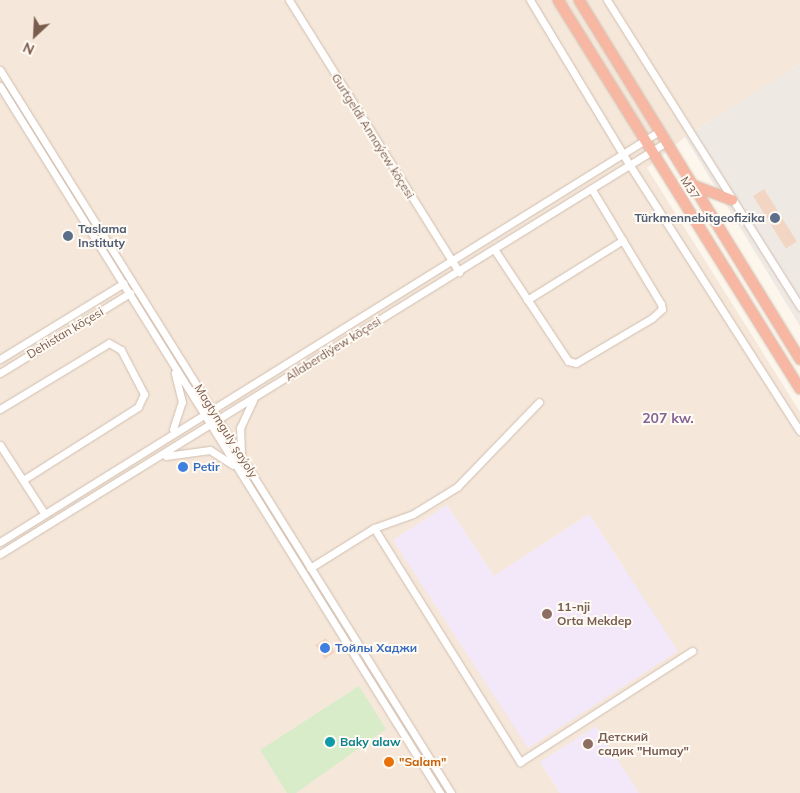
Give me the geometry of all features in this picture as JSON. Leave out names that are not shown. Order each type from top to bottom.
[{"type":"highway","name":"M37","points":[[558,0],[800,389]]},
{"type":"highway","name":"M37","points":[[579,0],[664,143],[800,359]]},
{"type":"highway","points":[[690,184],[732,200]]},
{"type":"street","name":"Gurtgeldi Annaýew köçesi","points":[[289,0],[458,272]]},
{"type":"street","points":[[530,0],[623,155],[800,431]]},
{"type":"street","points":[[607,0],[800,307]]},
{"type":"street","name":"Magtymguly şaýoly","points":[[0,70],[451,793]]},
{"type":"street","name":"Magtymguly şaýoly","points":[[0,86],[124,283],[209,425],[242,473],[440,793]]},
{"type":"street","name":"Allaberdiýew köçesi","points":[[0,542],[211,408],[658,132]]},
{"type":"street","name":"Allaberdiýew köçesi","points":[[0,554],[144,467],[218,419],[664,143]]},
{"type":"street","points":[[494,249],[561,354],[576,363],[652,318],[662,309],[661,304],[591,188]]},
{"type":"street","points":[[526,300],[623,240]]},
{"type":"street","name":"Dehistan köçesi","points":[[0,359],[124,283]]},
{"type":"street","name":"Dehistan köçesi","points":[[0,373],[130,293]]},
{"type":"street","points":[[0,409],[109,343],[121,350],[144,394],[138,407],[23,480]]},
{"type":"street","points":[[168,357],[182,402],[178,423],[168,435]]},
{"type":"street","points":[[243,459],[240,428],[256,396]]},
{"type":"street","points":[[310,568],[374,528],[413,514],[457,487],[539,402]]},
{"type":"street","points":[[0,445],[44,514]]},
{"type":"street","points":[[144,467],[172,454],[210,450],[220,454],[242,473]]},
{"type":"street","points":[[374,528],[520,762],[692,651]]},
{"type":"shaded area","points":[[0,0],[800,0],[800,64],[685,137],[647,168],[800,412],[800,793],[0,793]]},
{"type":"shaded area","points":[[800,64],[800,326],[685,137]]},
{"type":"shaded area","name":"11-nji Orta Mekdep","points":[[447,505],[494,576],[589,514],[678,651],[528,748],[393,540]]},
{"type":"shaded area","name":"Детский садик \"Humay\"","points":[[596,726],[639,793],[560,793],[540,762]]},
{"type":"green space","points":[[359,686],[386,729],[296,793],[287,793],[260,750]]},
{"type":"building","name":"Türkmennebitgeofizika","points":[[764,189],[797,242],[786,248],[753,196]]},
{"type":"building","name":"Тойлы Хаджи","points":[[326,638],[335,652],[324,659],[315,645]]},
{"type":"place","name":"Türkmennebitgeofizika","points":[[775,218]]},
{"type":"place","name":"Taslama Instituty","points":[[68,236]]},
{"type":"place","name":"Petir","points":[[183,467]]},
{"type":"place","name":"11-nji Orta Mekdep","points":[[547,614]]},
{"type":"place","name":"Тойлы Хаджи","points":[[325,648]]},
{"type":"place","name":"Baky alaw","points":[[330,742]]},
{"type":"place","name":"Детский садик \"Humay\"","points":[[588,744]]},
{"type":"place","name":"\"Salam\"","points":[[389,762]]},
{"type":"district","name":"207 kw.","points":[[668,418]]}]
